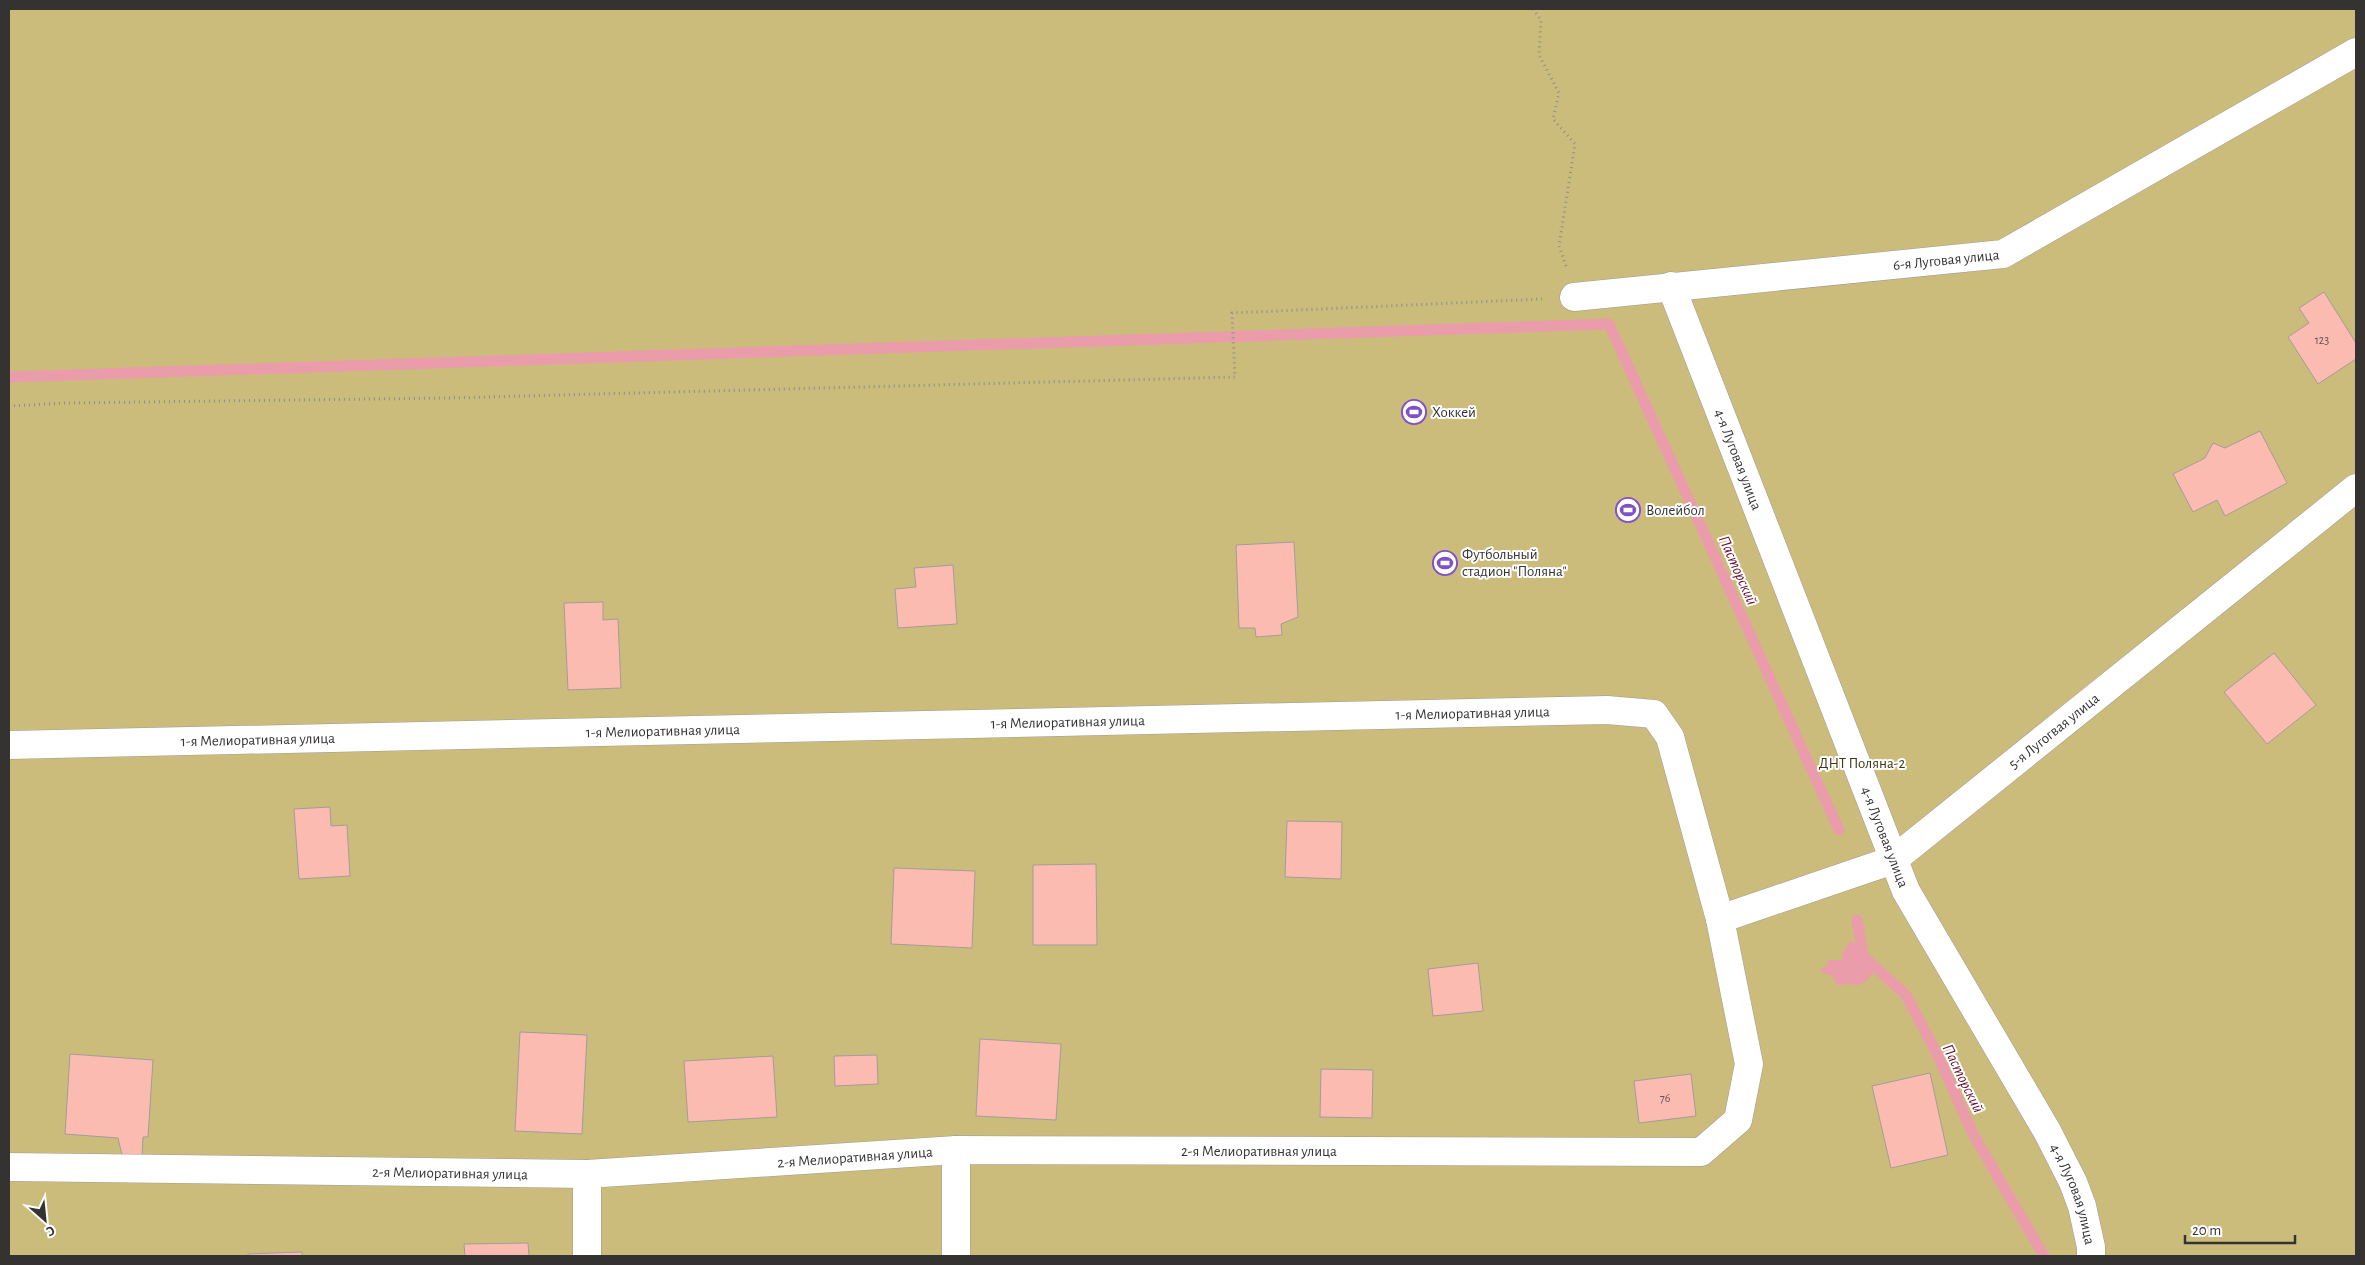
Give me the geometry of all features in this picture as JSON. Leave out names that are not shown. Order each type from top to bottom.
[{"type":"street","name":"6-я Луговая улица","points":[[1574,297],[1601,296],[1671,286],[2003,254],[2356,52]]},
{"type":"street","name":"4-я Луговая улица","points":[[1671,286],[1906,891],[2047,1130],[2073,1182],[2082,1206],[2091,1247],[2091,1256]]},
{"type":"street","name":"5-я Лугогвая улица","points":[[1720,919],[1893,860],[2356,488]]},
{"type":"street","name":"1-я Мелиоративная улица","points":[[9,745],[1598,710],[1654,714],[1670,737],[1720,919],[1749,1064],[1738,1120],[1701,1152]]},
{"type":"street","name":"2-я Мелиоративная улица","points":[[9,1167],[587,1174],[956,1150],[1701,1152]]},
{"type":"street","points":[[956,1150],[956,1256]]},
{"type":"street","points":[[587,1174],[587,1256]]},
{"type":"path","points":[[9,406],[66,403],[456,398],[1235,377],[1232,313],[1574,297],[1559,246],[1575,144],[1552,119],[1559,93],[1539,55],[1541,20],[1533,9]]},
{"type":"green space","name":"ДНТ Поляна-2","points":[[9,9],[2356,9],[2356,1256],[9,1256]]},
{"type":"shaded area","points":[[1850,941],[1861,946],[1875,962],[1873,971],[1867,980],[1856,986],[1853,984],[1836,985],[1833,976],[1822,973],[1821,969],[1828,964],[1829,960],[1842,960],[1843,952]]},
{"type":"building","points":[[2324,292],[2356,343],[2356,359],[2318,384],[2288,337],[2309,323],[2299,308]]},
{"type":"building","points":[[2260,431],[2287,483],[2225,516],[2217,500],[2193,512],[2173,474],[2205,458],[2213,443],[2225,448]]},
{"type":"building","points":[[1294,542],[1298,617],[1281,624],[1282,635],[1256,637],[1255,628],[1239,628],[1236,545]]},
{"type":"building","points":[[953,565],[957,624],[898,628],[895,589],[916,587],[914,568]]},
{"type":"building","points":[[603,602],[603,620],[618,619],[621,688],[568,690],[564,603]]},
{"type":"building","points":[[2274,653],[2316,705],[2267,744],[2224,692]]},
{"type":"building","points":[[330,807],[331,826],[347,825],[350,876],[299,879],[294,809]]},
{"type":"building","points":[[1287,821],[1342,822],[1341,879],[1285,877]]},
{"type":"building","points":[[1096,864],[1097,945],[1033,945],[1033,865]]},
{"type":"building","points":[[894,868],[975,871],[972,948],[891,944]]},
{"type":"building","points":[[1478,963],[1483,1011],[1433,1016],[1428,969]]},
{"type":"building","points":[[520,1032],[587,1035],[582,1134],[515,1131]]},
{"type":"building","points":[[980,1039],[1061,1044],[1056,1120],[976,1116]]},
{"type":"building","points":[[70,1054],[153,1060],[148,1137],[143,1137],[142,1157],[122,1155],[118,1138],[65,1134]]},
{"type":"building","points":[[877,1055],[878,1084],[835,1086],[834,1056]]},
{"type":"building","points":[[773,1056],[777,1117],[688,1122],[684,1061]]},
{"type":"building","points":[[1321,1069],[1373,1070],[1372,1118],[1320,1117]]},
{"type":"building","points":[[1930,1073],[1948,1155],[1891,1168],[1872,1086]]},
{"type":"building","points":[[1691,1074],[1696,1116],[1639,1123],[1634,1081]]},
{"type":"building","points":[[528,1243],[529,1256],[465,1256],[464,1244]]},
{"type":"building","points":[[302,1252],[302,1256],[248,1256],[248,1254]]},
{"type":"waterway","points":[[9,377],[1609,324],[1839,830]]},
{"type":"waterway","name":"Пасторский","points":[[1857,920],[1863,956],[1906,995],[1938,1056],[1973,1134],[2044,1256]]},
{"type":"place","name":"Хоккей","points":[[1414,412]]},
{"type":"place","name":"Волейбол","points":[[1628,510]]},
{"type":"place","name":"Футбольный стадион \"Поляна\"","points":[[1445,563]]}]
